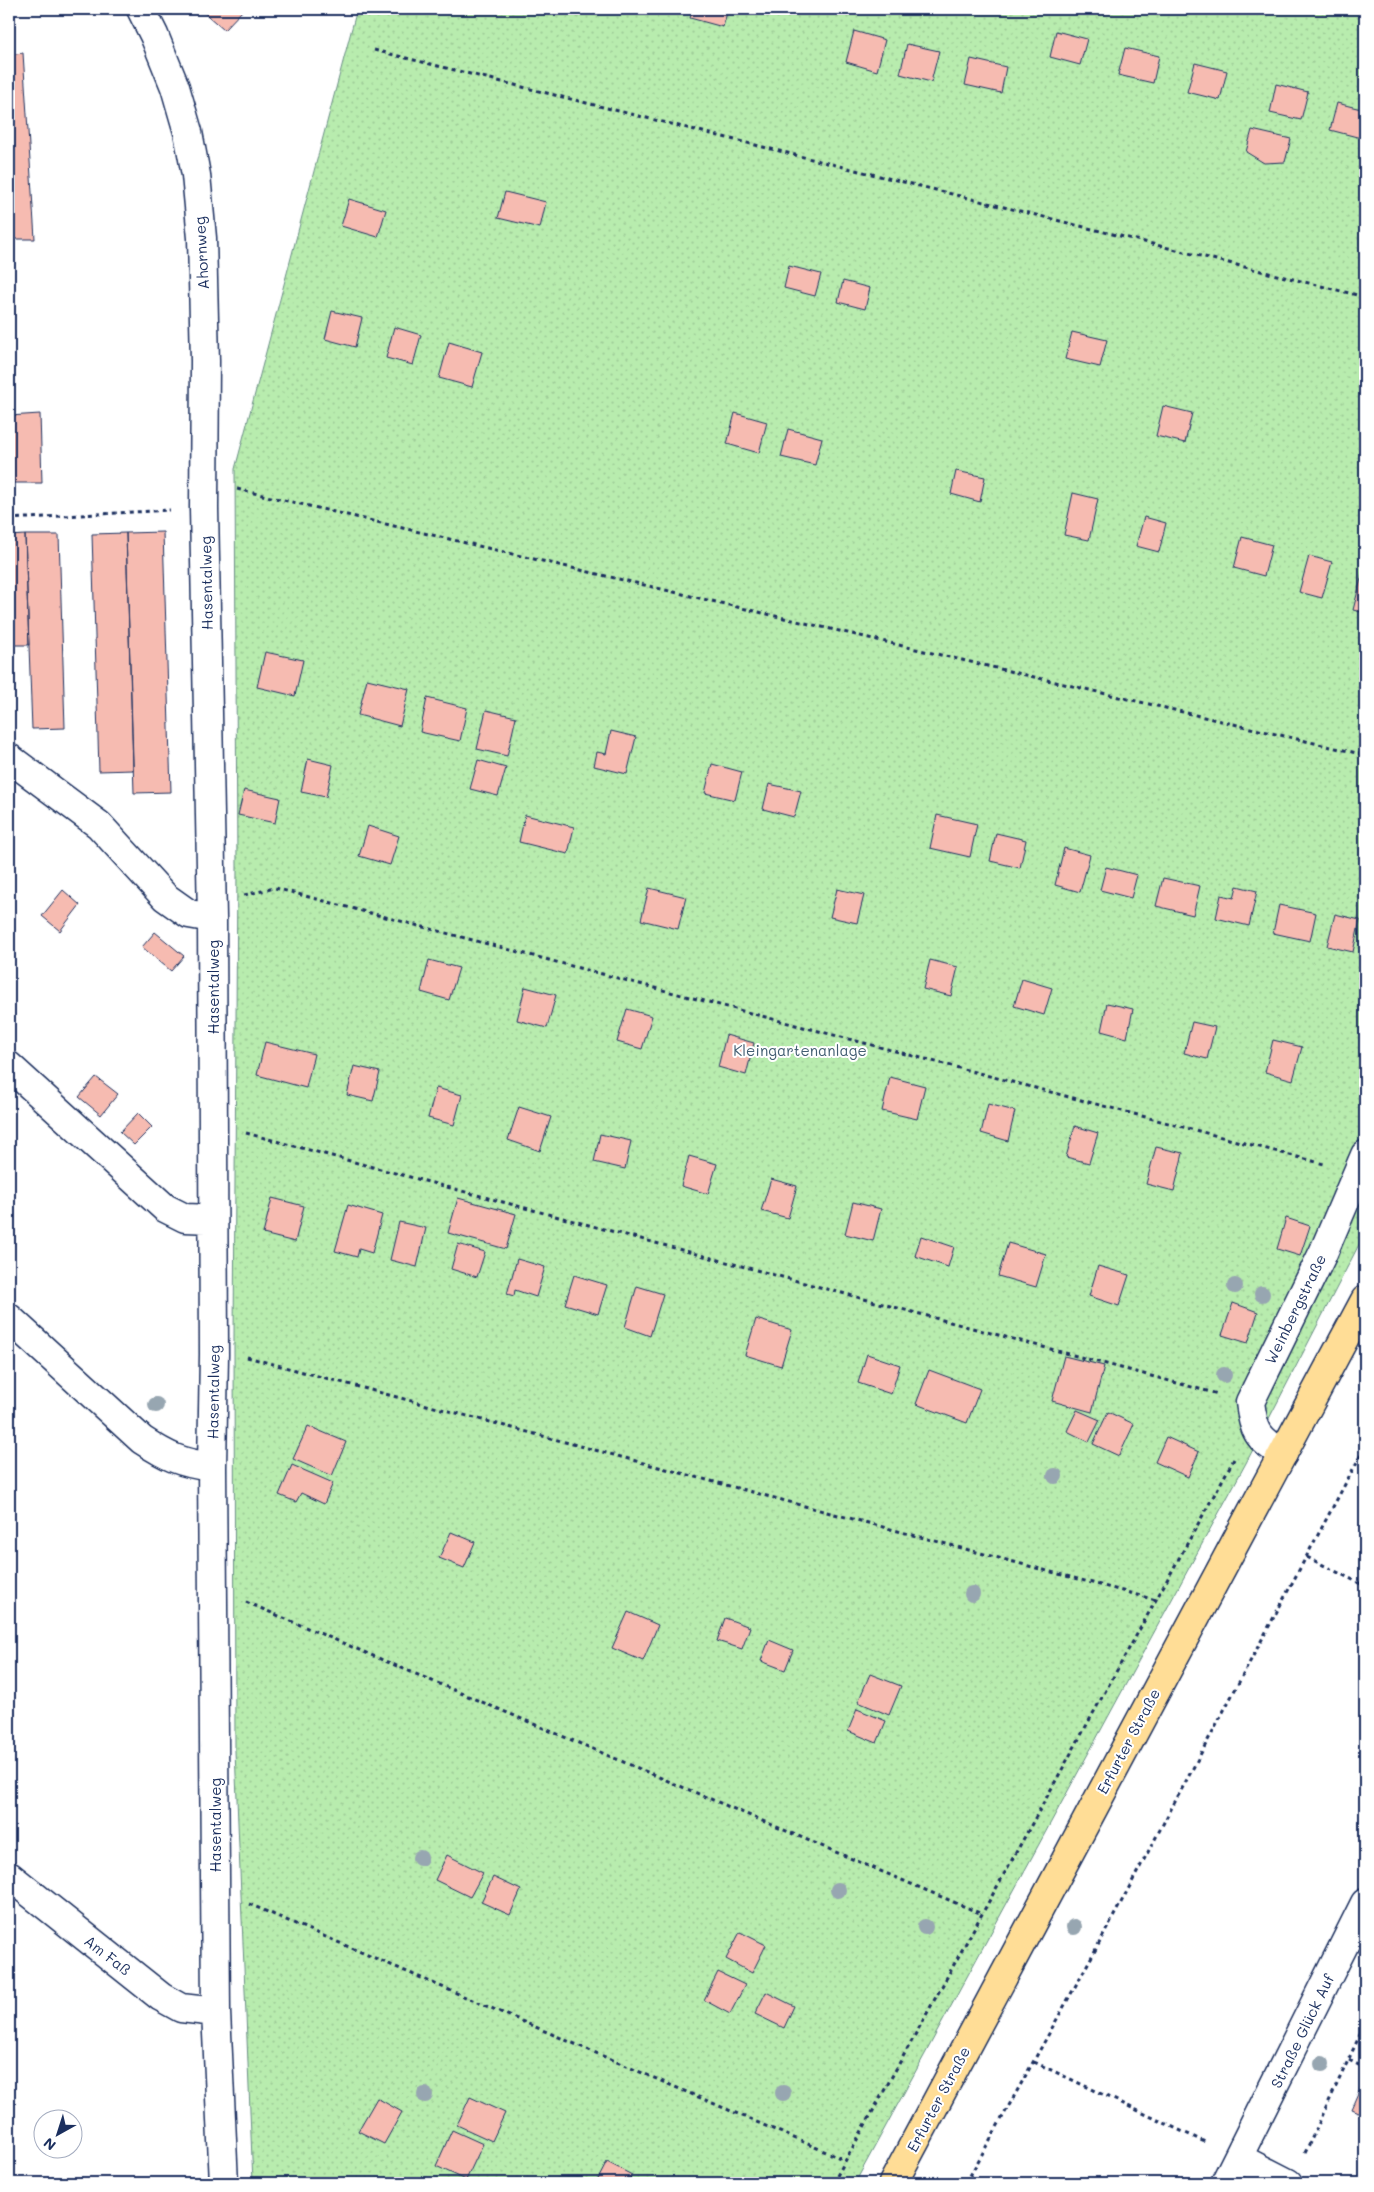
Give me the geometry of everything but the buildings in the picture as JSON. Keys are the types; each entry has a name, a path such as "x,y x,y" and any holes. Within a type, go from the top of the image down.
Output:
{"main road":[{"name":"Erfurter Straße","path":"893,2183 1365,1300"}],"street":[{"name":"Ahornweg","path":"141,9 154,35 175,87 188,132 196,175 202,238 205,361 204,497"},
{"name":"Hasentalweg","path":"204,497 212,907 214,1131 212,1467 216,2012 224,2183"},
{"path":"9,758 99,825 165,897 189,914 212,907"},
{"path":"9,1066 165,1208 185,1218 212,1219"},
{"name":"Weinbergstraße","path":"1251,1414 1362,1164"},
{"path":"9,1318 142,1440 165,1455 186,1464 212,1467"},
{"path":"1251,1414 1266,1444 1282,1454"},
{"name":"Am Faß","path":"9,1876 161,1997 181,2008 216,2012"},
{"name":"Straße Glück Auf","path":"1225,2183 1365,1903"},
{"path":"1239,2158 1288,2183"}],"path":[{"path":"374,50 1365,297"},
{"path":"9,519 204,497 260,493 1365,755"},
{"path":"212,907 238,896 274,888 1362,1164"},
{"path":"214,1131 233,1130 242,1132 1251,1414 1156,1600 833,2183"},
{"path":"214,1354 228,1352 1156,1600"},
{"path":"966,2183 1365,1448"},
{"path":"1307,1557 1365,1586"},
{"path":"214,1599 238,1598 982,1914"},
{"path":"216,1900 239,1900 846,2160"},
{"path":"1304,2157 1365,2024"},
{"path":"1349,2060 1365,2068"},
{"path":"1033,2062 1239,2158"}],"green space":[{"name":"Kleingartenanlage","path":"357,9 1365,9 1365,1233 1246,1463 855,2183 253,2183 235,1751 234,1338 237,867 235,469"}]}
